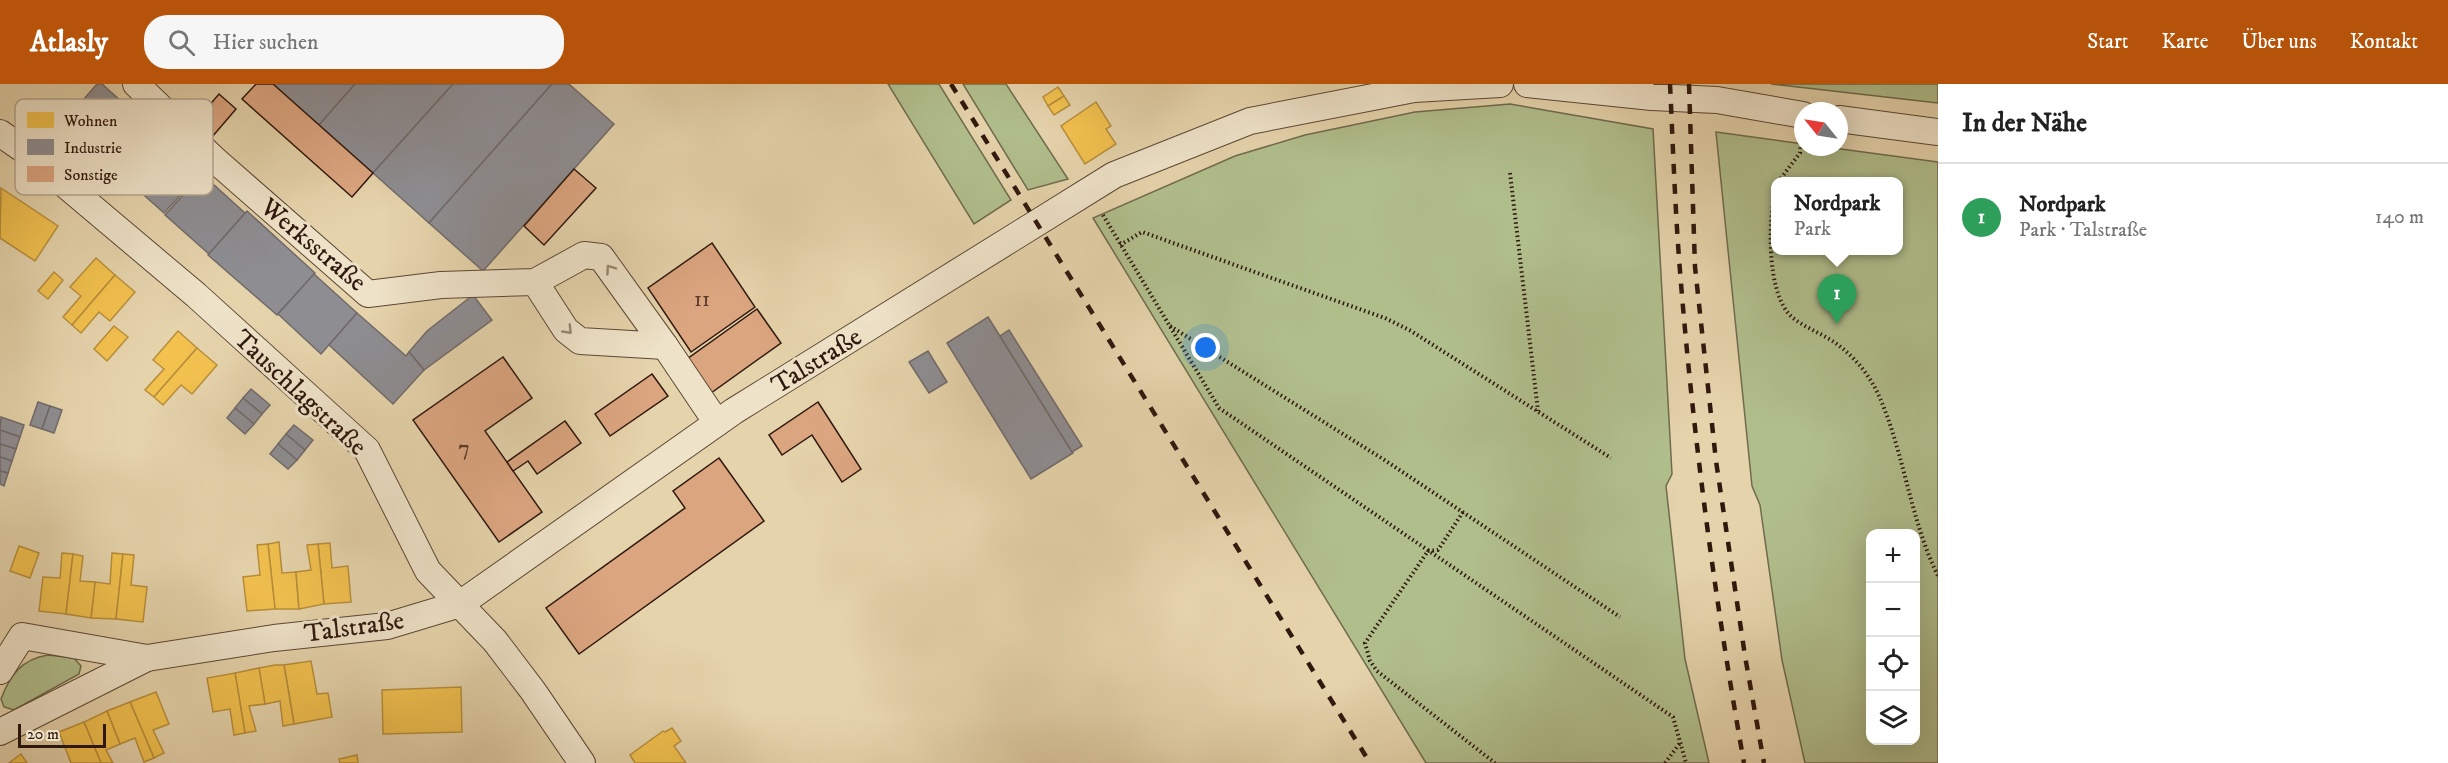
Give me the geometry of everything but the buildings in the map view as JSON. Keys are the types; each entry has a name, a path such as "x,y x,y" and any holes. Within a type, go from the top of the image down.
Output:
{"street":[{"name":"Werksstraße","path":"136,84 152,99"},
{"name":"Talstraße","path":"0,732 147,658 274,638 387,626 460,604 717,423 864,329 1114,175 1250,121 1414,89 1500,84"},
{"path":"1527,84 1652,97 1717,100 1794,123"},
{"path":"1848,120 1938,132"},
{"name":"Tauschlagstraße","path":"0,133 15,144"},
{"name":"Werksstraße","path":"213,158 368,294 441,285 535,282 584,255 601,257 717,423"},
{"name":"Tauschlagstraße","path":"77,195 196,295 367,450 428,571 495,641 533,691 582,763"},
{"path":"535,282 566,330 580,341 665,346"},
{"name":"Talstraße","path":"0,671 11,632 147,658"}],"path":[{"path":"1782,177 1798,156"},
{"path":"1510,173 1538,412"},
{"path":"1088,191 1219,408 1673,717 1686,763"},
{"path":"1120,244 1142,232 1385,318 1411,331 1611,458"},
{"path":"1772,255 1780,297 1791,316 1832,340 1869,376 1893,432 1912,496 1919,531 1938,576"},
{"path":"1169,326 1374,453 1620,617"},
{"path":"1428,550 1438,550 1463,512"},
{"path":"1428,550 1365,643 1370,661 1377,671 1495,763"},
{"path":"1665,763 1680,743"}],"green space":[{"path":"888,84 939,84 1011,200 974,224"},
{"path":"963,84 1006,84 1068,179 1028,190"},
{"path":"1771,84 1938,84 1938,103"},
{"path":"1510,104 1653,129 1672,474 1666,486 1685,659 1709,763 1426,763 1093,218 1235,156 1305,135 1415,112"},
{"path":"1716,132 1794,143 1794,156 1848,156 1848,150 1938,162 1938,763 1805,763 1782,660 1760,505 1752,486"},
{"path":"48,655 74,658 81,666 79,674 14,710 4,707 1,699 8,683 18,670 31,660"}],"railway":[{"path":"951,84 1370,763"},
{"path":"1670,84 1678,248 1691,395 1714,579 1744,763"},
{"path":"1689,84 1695,267 1716,461 1745,656 1764,763"}],"place":[{"name":"Nordpark","path":"1837,324"}]}
